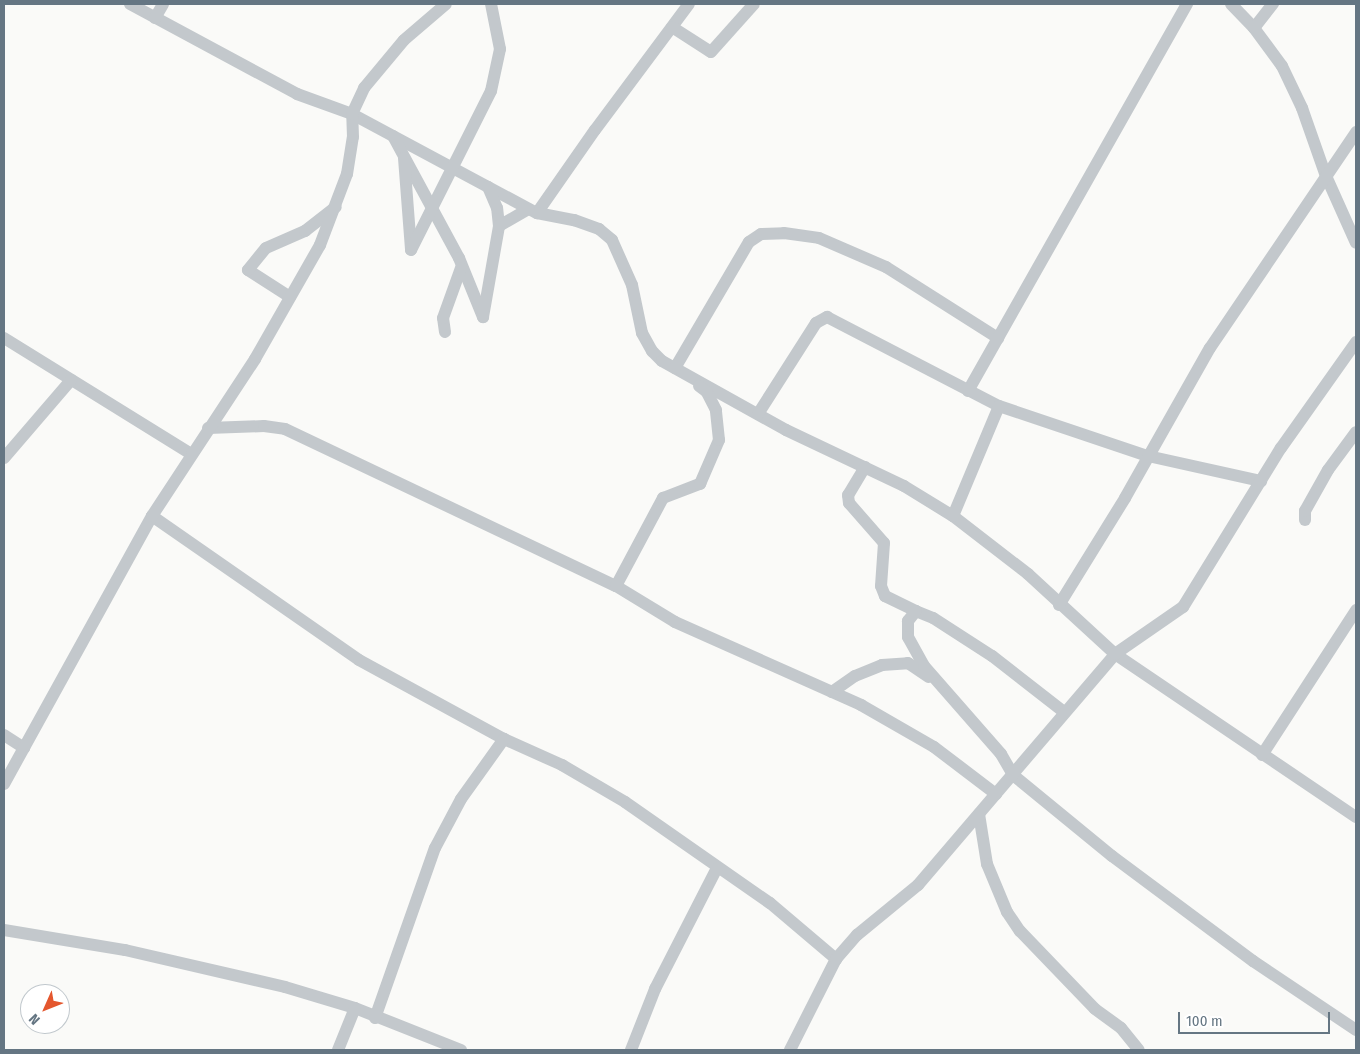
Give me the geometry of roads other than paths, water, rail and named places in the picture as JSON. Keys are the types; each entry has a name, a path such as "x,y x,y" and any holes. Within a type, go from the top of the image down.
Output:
{"street":[{"path":"130,4 297,94 352,114 533,211 574,220 599,229 612,240 632,285 642,333 652,351 707,392 716,410 719,440 700,484 663,498 616,586"},
{"path":"155,18 163,4"},
{"path":"4,784 152,516 255,359 320,245 347,174 353,137 352,114 379,67 446,4"},
{"path":"404,158 411,250 450,166 491,91 500,49 491,4"},
{"path":"498,226 533,211 690,4"},
{"path":"672,27 711,52 754,4"},
{"path":"968,391 1187,4"},
{"path":"1231,4 1254,28 1282,66 1302,108 1326,176 1356,241"},
{"path":"1254,28 1273,4"},
{"path":"1059,605 1210,348 1356,132"},
{"path":"393,136 431,205 438,224 459,258 461,268 483,317 498,226 497,208 488,187"},
{"path":"290,297 248,270 266,248 305,231 336,207"},
{"path":"675,368 749,242 762,234 784,233 828,242 886,267 998,338"},
{"path":"445,332 443,318 461,268"},
{"path":"758,414 816,323 826,317 999,406 1148,456 1261,481"},
{"path":"4,338 191,454"},
{"path":"790,1050 836,959 857,934 918,885 1115,654 1183,607 1261,481 1356,342"},
{"path":"675,368 758,414 904,486 953,516 1028,574 1059,605 1115,654 1356,817"},
{"path":"4,458 71,380"},
{"path":"953,516 999,406"},
{"path":"208,428 264,426 285,429 616,586 675,622 887,718 934,747 996,794"},
{"path":"1305,520 1305,511 1328,470 1356,432"},
{"path":"865,467 848,495 849,503 884,543 881,586 885,596 933,618 992,656 1064,712"},
{"path":"152,516 360,660 504,739 562,765 625,802 717,868 770,903 836,959"},
{"path":"1262,755 1356,610"},
{"path":"916,611 908,621 908,637 934,680"},
{"path":"832,692 855,676 882,665 908,663 934,680 951,695 1001,754 1013,775 1112,856 1253,961 1356,1030"},
{"path":"4,735 24,748"},
{"path":"375,1018 435,848 460,799 504,739"},
{"path":"978,814 987,864 1007,912 1020,931 1095,1009 1121,1028 1139,1050"},
{"path":"631,1050 655,990 717,868"},
{"path":"4,930 125,950 285,987 355,1008 375,1018 461,1050"},
{"path":"338,1050 355,1008"}]}
